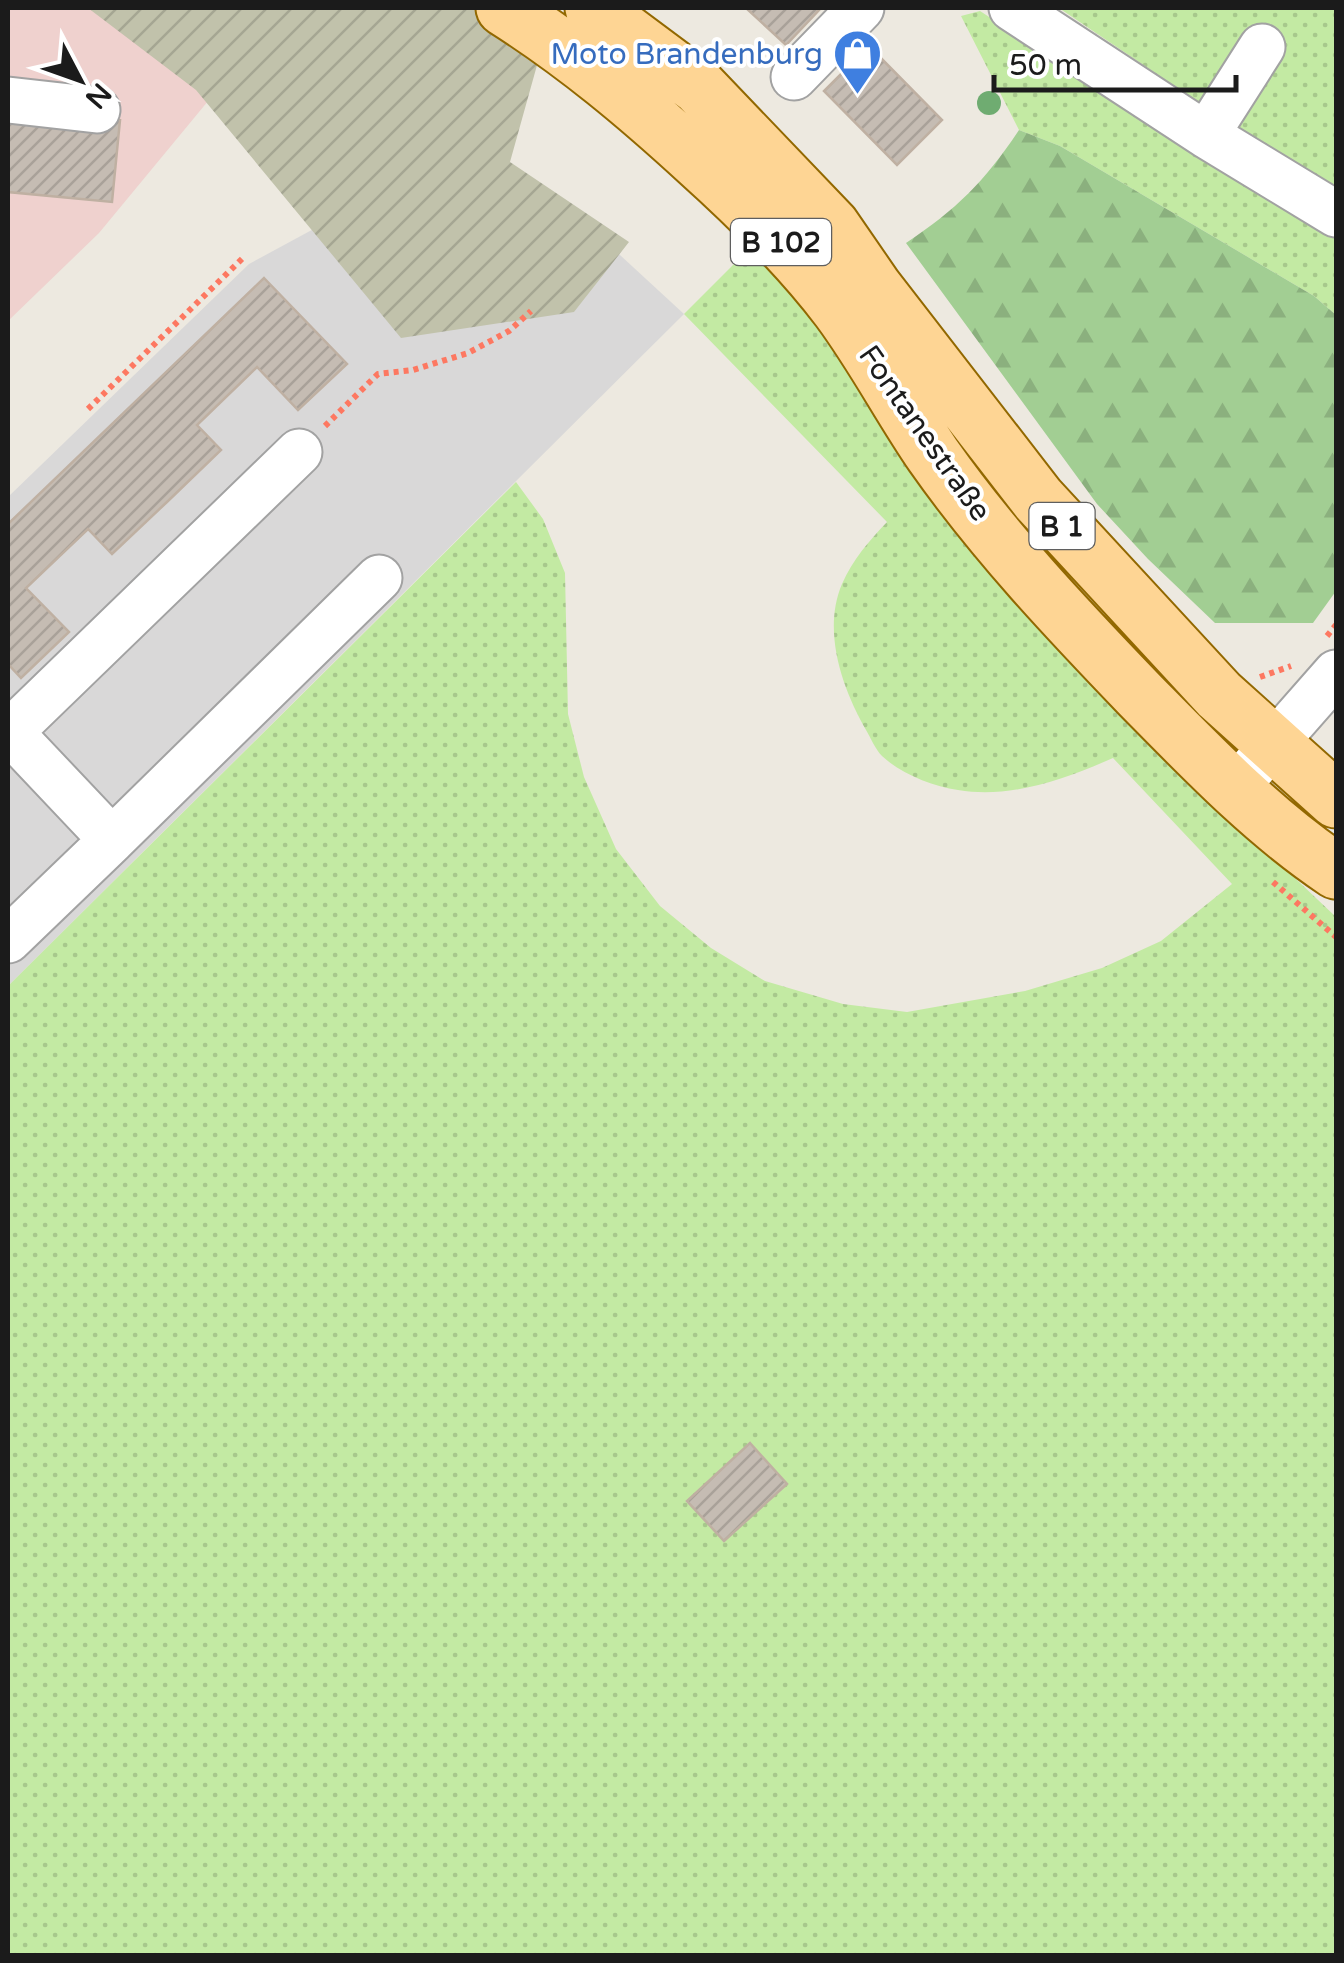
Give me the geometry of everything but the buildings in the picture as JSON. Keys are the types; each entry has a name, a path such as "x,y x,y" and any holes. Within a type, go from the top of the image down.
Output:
{"main road":[{"name":"Fontanestraße","path":"504,8 602,76 726,186 795,256 876,362 933,454 1077,630 1235,788 1308,852 1336,871"},
{"name":"Fontanestraße","path":"593,8 699,86 832,226 874,287 1038,499 1178,653 1336,800"}],"street":[{"path":"794,78 861,8"},
{"path":"1012,8 1206,135 1336,214"},
{"path":"1206,135 1262,47"},
{"path":"8,100 97,110"},
{"path":"112,840 9,731 299,452"},
{"path":"8,940 379,578"},
{"path":"1235,788 1336,674"}],"path":[{"path":"88,409 244,257"},
{"path":"299,452 378,374 413,370 468,353 509,330 531,311"}],"shaded area":[{"path":"8,8 153,8 218,89 99,233 8,321"},
{"path":"88,8 526,8 546,33 510,162 629,242 574,312 401,338 196,90"},
{"path":"569,208 684,314 8,986 8,497 249,264 345,212"}],"green space":[{"path":"1059,8 1336,8 1336,188 1204,106"},
{"path":"980,11 1198,153 1336,237 1336,315 1314,296 1060,146 1019,130 961,16"},
{"path":"1019,130 1060,146 1314,296 1336,315 1336,591 1313,623 1215,623 1097,504 906,243 969,193"},
{"path":"756,242 1258,843 1336,917 1336,1955 8,1956 8,986 516,482 543,519 565,573 568,714 584,777 616,849 660,906 711,948 765,981 843,1004 907,1012 1025,991 1102,968 1161,941 1232,884 1113,758 1037,785 978,792 917,778 880,753 857,714 843,678 834,621 846,575 887,522 684,314"}],"place":[{"name":"Moto Brandenburg","path":"858,96"}]}
